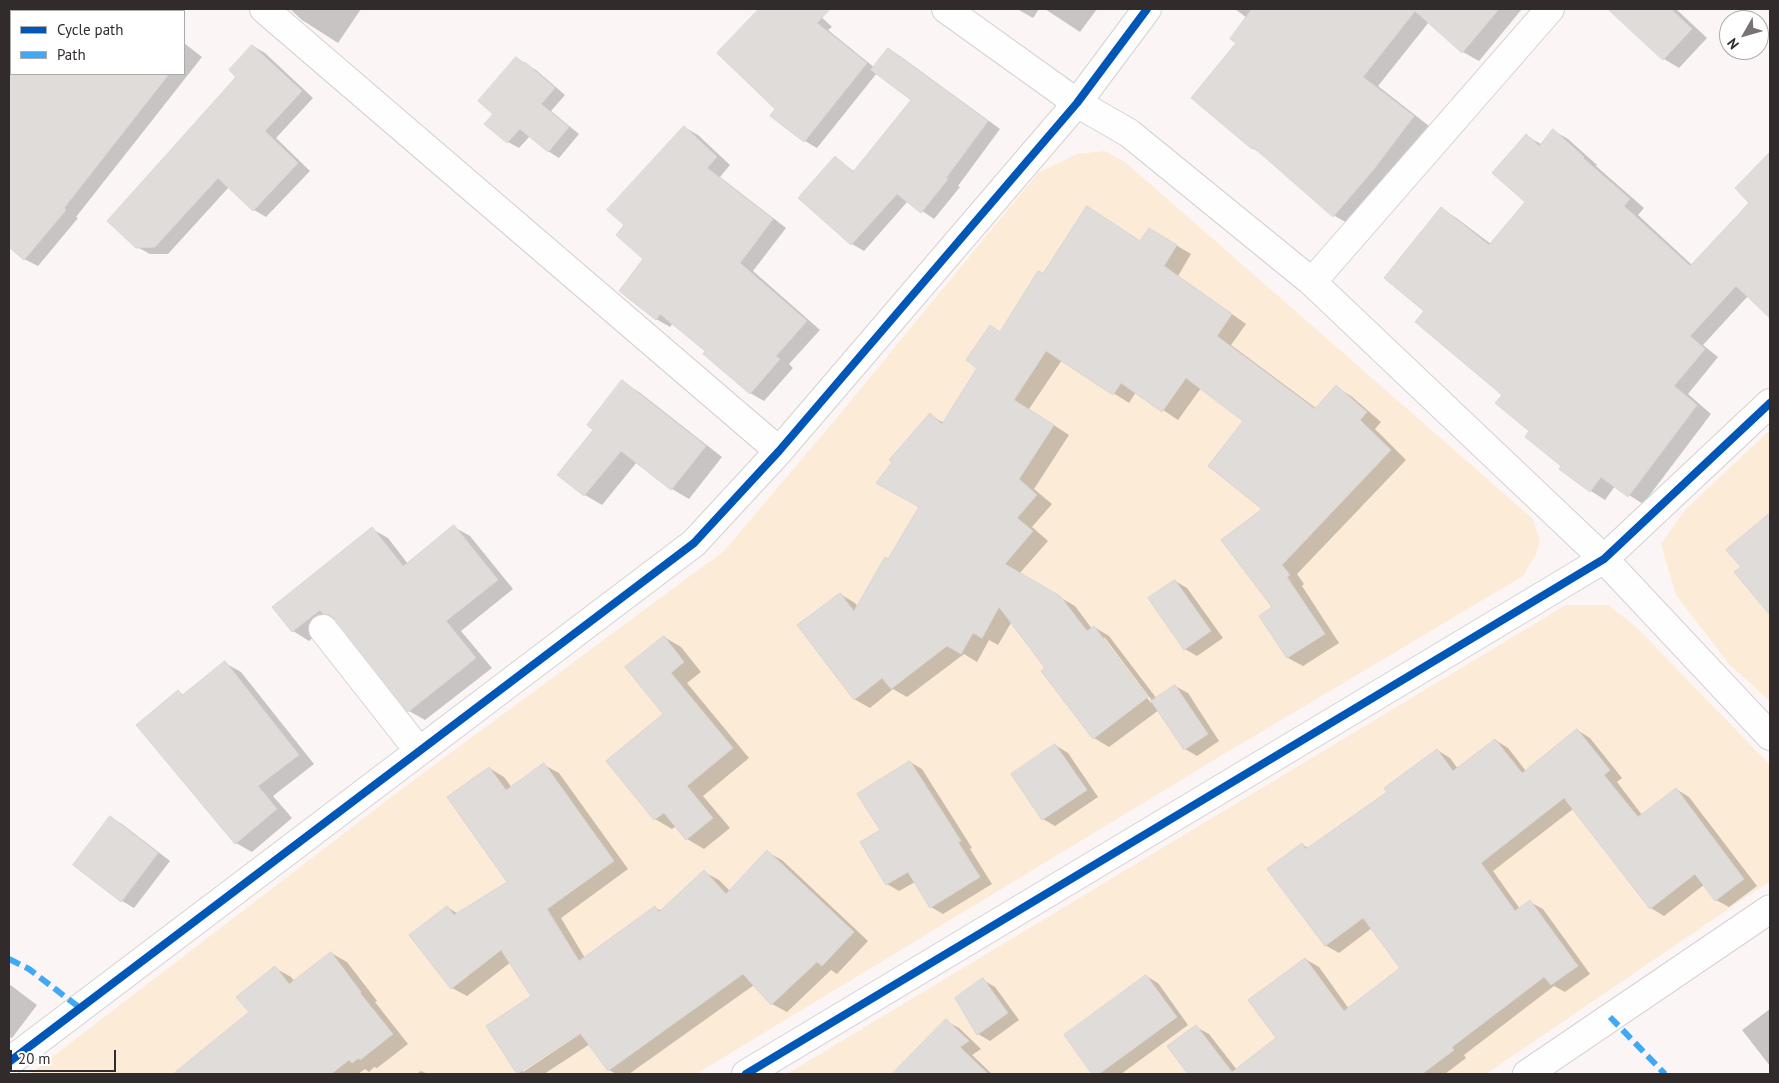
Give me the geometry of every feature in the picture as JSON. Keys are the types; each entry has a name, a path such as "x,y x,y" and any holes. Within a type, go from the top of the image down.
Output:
{"street":[{"path":"264,9 779,451"},
{"path":"946,9 1078,103 1129,133 1312,282 1604,559 1770,736"},
{"path":"9,1062 694,543 779,451 1078,103 1147,9"},
{"path":"1312,282 1550,9"},
{"path":"746,1074 1604,559 1770,403"},
{"path":"323,629 419,751"},
{"path":"1527,1074 1770,909"}],"shaded area":[{"path":"1105,151 1125,162 1533,519 1540,541 1536,554 1523,576 1224,754 696,1074 30,1074 398,792 724,551 840,414 1038,173 1077,154"},
{"path":"1770,430 1770,701 1730,665 1676,595 1661,544 1685,510"},
{"path":"1566,605 1608,605 1637,628 1770,765 1770,882 1486,1074 787,1074"}],"building":[{"path":"759,9 830,9 817,23 867,63 804,142 770,116 775,109 717,53"},
{"path":"1252,9 1499,9 1462,53 1415,11 1363,77 1414,116 1374,169 1333,217 1253,147 1252,149 1191,98 1236,43 1230,39"},
{"path":"1608,9 1671,9 1692,29 1663,60"},
{"path":"252,45 302,91 265,131 298,163 253,211 218,178 155,247 136,248 107,221 236,77 229,70"},
{"path":"888,48 988,121 946,178 948,179 921,213 897,194 851,245 798,198 835,156 853,172 911,100 871,70"},
{"path":"516,57 525,62 555,88 541,104 569,127 548,152 520,129 507,143 484,124 493,114 478,101"},
{"path":"9,74 168,75 64,208 66,210 24,260 9,247"},
{"path":"684,126 717,157 707,168 773,219 740,263 807,321 776,356 780,359 750,394 703,354 705,351 660,314 656,320 619,291 643,259 616,235 624,225 607,210"},
{"path":"1553,129 1630,199 1624,206 1690,266 1749,203 1735,188 1770,152 1770,318 1736,286 1690,336 1705,349 1674,386 1697,405 1628,497 1601,477 1590,492 1559,469 1561,466 1525,437 1529,431 1495,403 1502,395 1415,322 1424,311 1384,278 1441,207 1489,245 1525,202 1492,173 1526,134 1539,146"},
{"path":"1087,206 1140,241 1149,228 1177,245 1164,266 1232,314 1217,336 1315,409 1336,385 1367,412 1360,420 1391,450 1282,565 1290,575 1287,577 1325,634 1287,658 1259,616 1272,607 1221,540 1262,509 1208,466 1243,421 1186,378 1162,412 1121,383 1113,395 1046,351 1014,400 1054,425 1019,479 1037,495 1017,518 1033,531 1005,564 1060,596 1087,631 1094,626 1148,697 1093,739 1041,671 1045,668 999,607 982,638 973,633 961,654 947,646 891,689 882,678 854,700 797,625 840,593 854,611 885,557 888,559 919,507 876,483 892,462 889,460 930,413 942,424 977,368 966,360 990,325 1000,332 1038,271 1043,273"},
{"path":"622,380 706,446 671,490 621,451 584,496 557,475 593,430 587,425"},
{"path":"1770,513 1770,615 1734,572 1741,567 1726,550"},
{"path":"454,525 498,580 446,621 476,658 408,712 335,619 323,614 320,610 292,632 272,607 372,527 403,566"},
{"path":"1175,580 1211,631 1184,650 1148,598"},
{"path":"664,636 684,662 671,673 733,748 687,786 713,818 686,840 664,813 654,820 606,761 663,714 625,667"},
{"path":"225,661 299,755 258,786 277,809 235,844 136,725 178,690 182,695"},
{"path":"1175,685 1208,734 1184,750 1151,701"},
{"path":"1577,729 1610,770 1604,775 1638,817 1676,788 1744,879 1715,901 1695,874 1650,909 1564,798 1481,863 1515,911 1530,900 1578,966 1551,985 1544,977 1452,1047 1454,1050 1422,1074 1188,1074 1167,1046 1196,1025 1232,1072 1276,1038 1248,1000 1305,958 1344,1011 1400,968 1363,918 1325,946 1267,869 1302,843 1306,849 1387,792 1384,788 1437,749 1453,771 1495,739 1522,773"},
{"path":"1055,744 1087,790 1042,820 1011,774"},
{"path":"910,761 961,841 958,842 980,877 930,908 908,872 886,885 860,842 880,830 857,794"},
{"path":"544,763 614,861 547,909 579,961 655,906 659,912 704,870 726,894 767,850 854,932 822,966 817,962 771,1005 743,974 608,1071 580,1033 517,1074 486,1026 531,996 501,950 451,989 409,935 447,906 454,915 507,882 447,797 489,767 506,790"},
{"path":"110,816 158,853 121,902 73,865"},
{"path":"331,952 360,993 393,1034 360,1060 359,1058 352,1063 349,1060 331,1074 173,1074 249,1012 236,997 275,966 289,984"},
{"path":"1146,975 1177,1017 1099,1074 1092,1074 1064,1035"},
{"path":"983,978 1008,1013 977,1035 955,998"},
{"path":"946,1019 969,1041 960,1047 988,1074 892,1074"}],"marked path":[{"path":"9,959 29,969 80,1008"},
{"path":"1610,1017 1665,1074"}],"cycle path":[{"path":"9,1062 694,543 779,451 1077,103 1147,9"},
{"path":"746,1074 1604,559 1770,403"}]}
